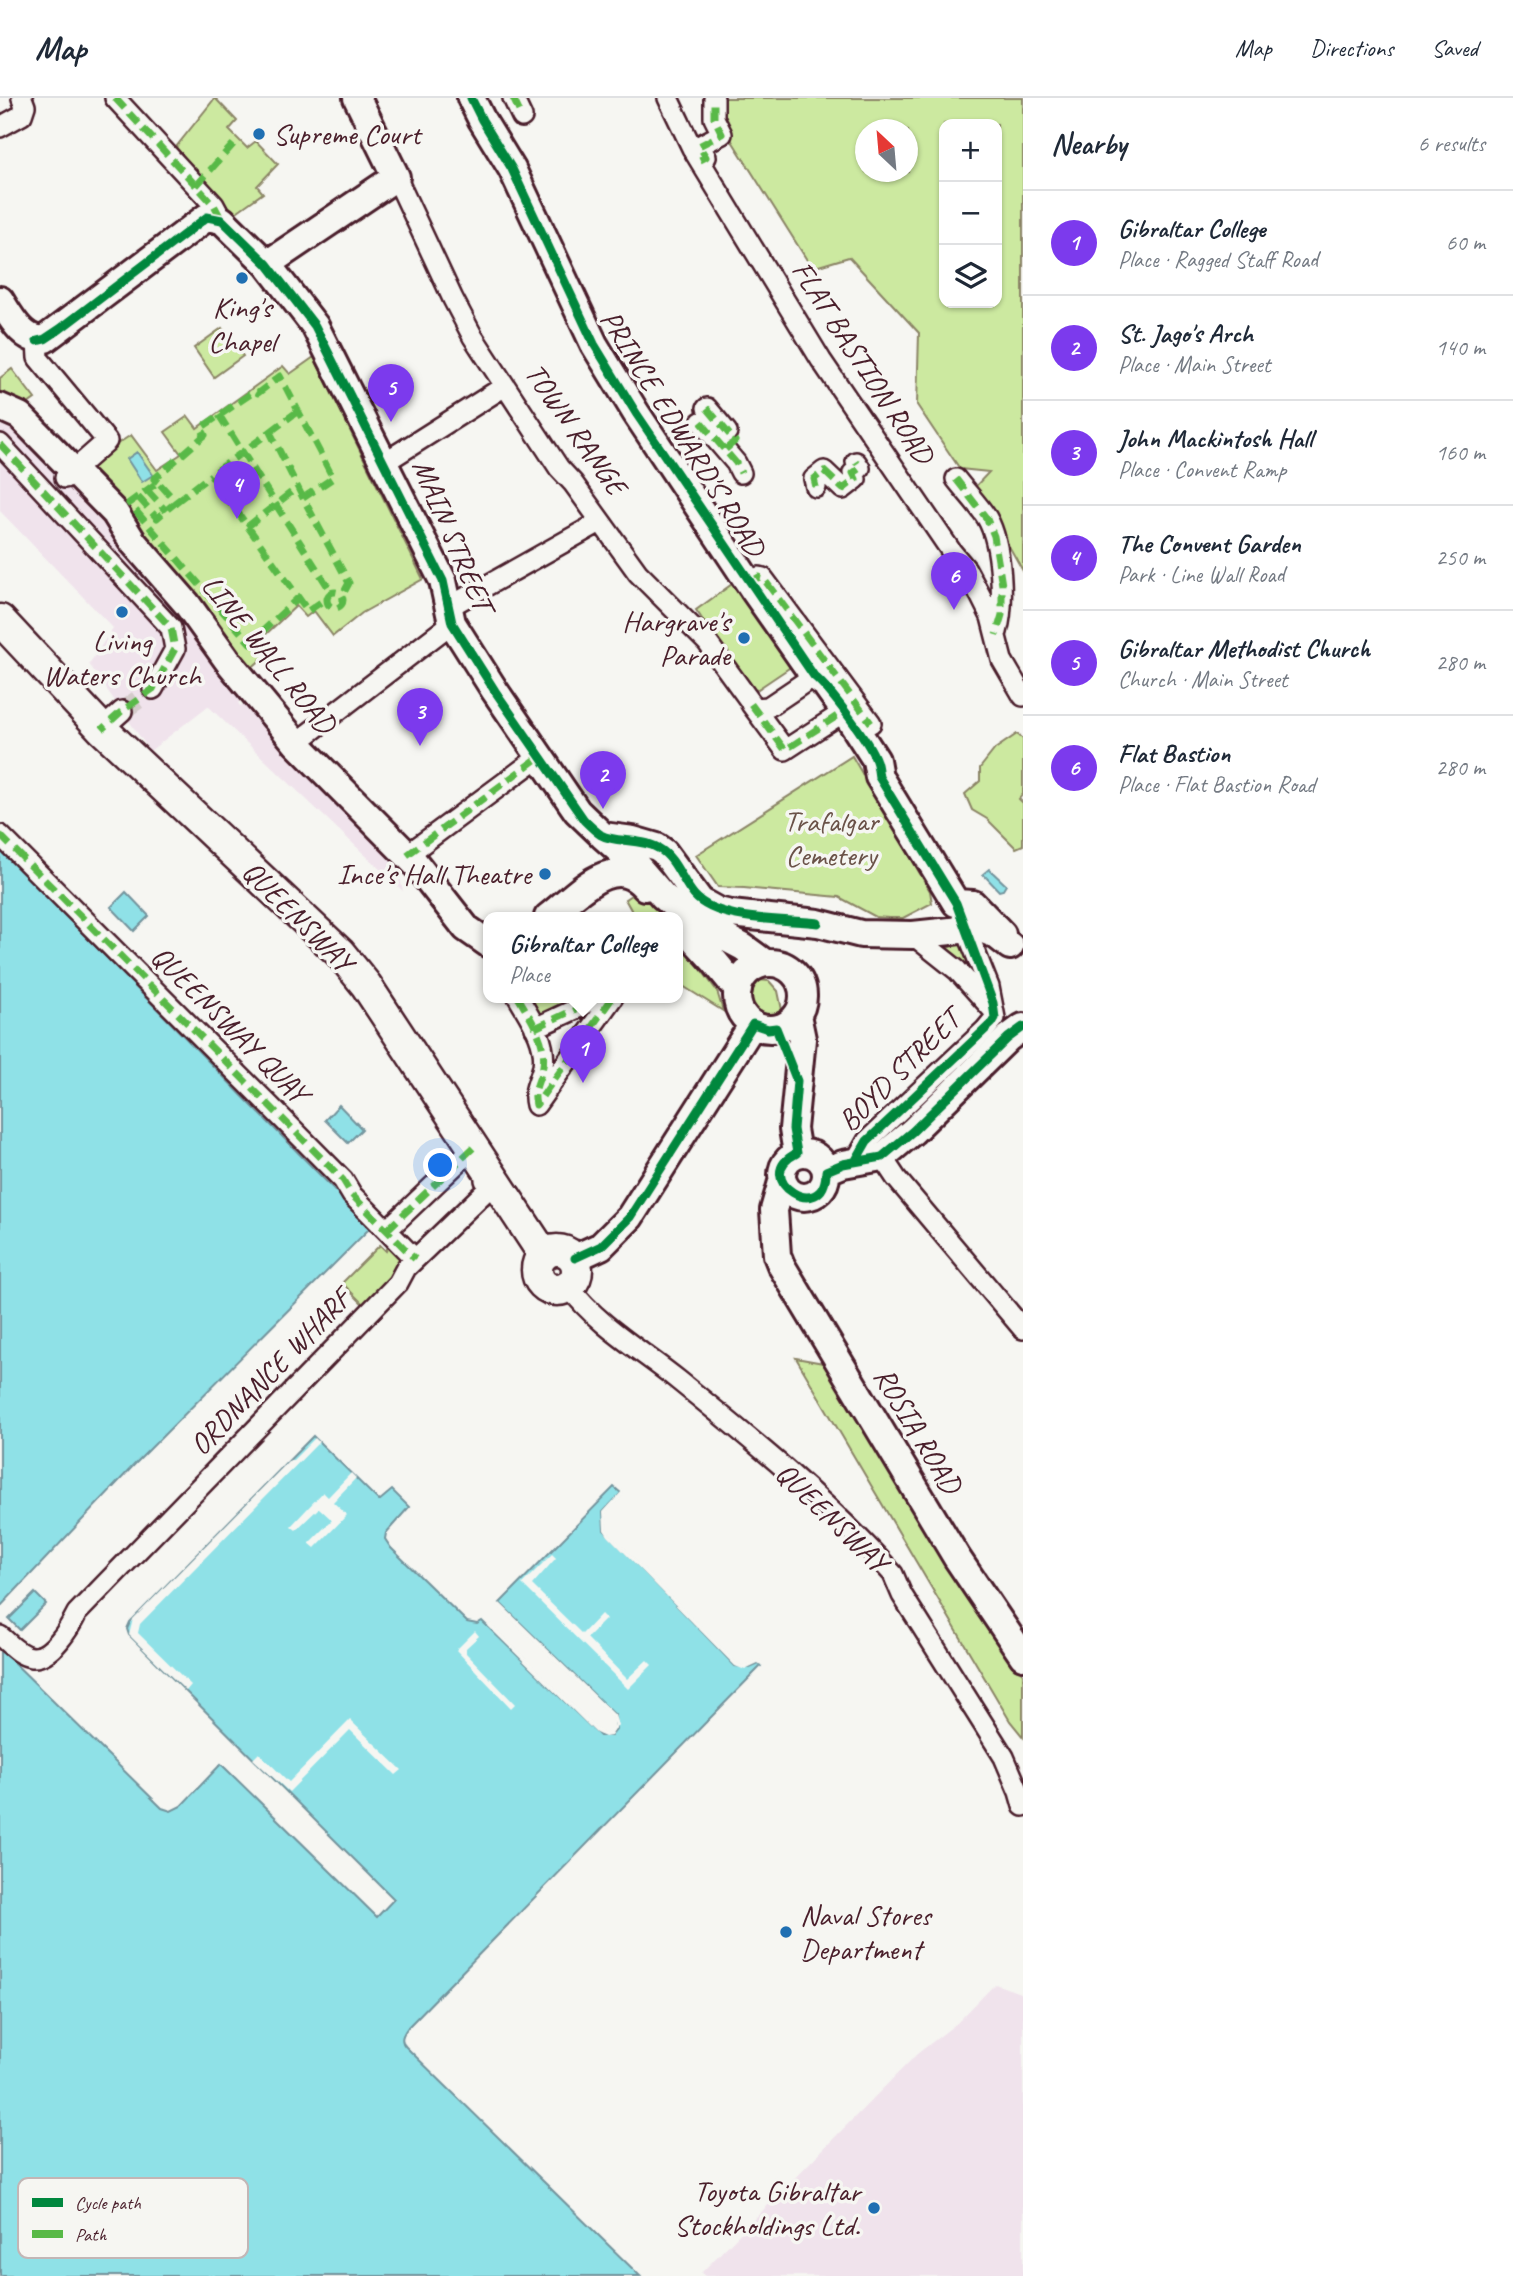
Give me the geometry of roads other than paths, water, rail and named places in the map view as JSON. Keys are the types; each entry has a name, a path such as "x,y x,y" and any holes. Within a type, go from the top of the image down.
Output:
{"main road":[{"name":"QUEENSWAY","path":"0,620 112,720 341,953 366,985 544,1255"},
{"path":"556,1249 570,1253 575,1258 577,1277 569,1287 551,1290 541,1283 537,1272 540,1259 544,1255 556,1249"}],"street":[{"path":"0,127 20,117 24,109 22,98"},
{"name":"MAIN STREET","path":"115,98 214,205 222,220 267,264 315,326 443,581 449,616 539,757 577,811 680,912"},
{"name":"TOWN RANGE","path":"357,98 473,337 559,468 638,573 706,642 785,750 850,708"},
{"name":"PRINCE EDWARD'S ROAD","path":"471,98 512,169 594,344 636,412 814,676 850,708 876,760 879,777 956,903"},
{"path":"513,98 522,117"},
{"name":"FLAT BASTION ROAD","path":"668,98 685,135 821,360 966,569 991,617 1002,660 1023,696"},
{"path":"700,160 706,157 699,146 722,134 714,118 714,98"},
{"path":"267,264 396,177"},
{"path":"0,300 28,337 37,341 45,339 207,217 222,220"},
{"path":"37,341 38,358 107,441 70,474"},
{"path":"385,462 505,386"},
{"name":"LINE WALL ROAD","path":"0,407 20,416 70,474 115,513 133,542 187,604 228,662 296,743 407,855 466,928 483,940"},
{"path":"704,415 741,473"},
{"path":"0,444 171,628 175,649 153,689"},
{"path":"816,487 814,479 824,471 844,489 856,479 853,473 860,468 856,461"},
{"path":"956,479 987,519 994,536 1002,585 1002,615 996,635"},
{"path":"296,743 449,616 600,522"},
{"path":"750,583 759,577 766,582 850,708 871,723"},
{"path":"751,704 755,708 768,707 814,676"},
{"path":"407,855 539,757"},
{"name":"QUEENSWAY QUAY","path":"0,835 343,1180 352,1195 415,1259"},
{"path":"604,875 607,858 603,836 633,840 657,847 676,867 693,895 718,911 818,923 861,934 914,935 967,928 986,930 1017,951"},
{"path":"555,912 604,875 619,871 634,876 667,912"},
{"path":"995,1013 989,987 956,903 973,904 1017,951"},
{"name":"MAIN STREET","path":"683,914 768,963"},
{"path":"768,963 771,952 780,939 818,923"},
{"path":"683,928 738,990"},
{"name":"BOYD STREET","path":"855,1162 867,1141 985,1031 992,1023 995,1013 957,970 914,935"},
{"path":"575,1258 601,1246 630,1217 776,1022 803,998 800,981 788,968 768,963 747,972 738,990 740,1009 776,1022 802,1039 793,1129 797,1153 817,1156 826,1171 826,1180 820,1190 809,1196 789,1189"},
{"path":"521,1003 542,1042 543,1065 533,1095 536,1105 609,1003"},
{"path":"534,1028 586,1003"},
{"path":"1023,1027 882,1157 896,1178 1023,1329"},
{"name":"ROSIA ROAD","path":"797,1153 785,1161 782,1168 789,1189 774,1210 781,1265 957,1559 1023,1657"},
{"name":"BOYD STREET","path":"826,1171 882,1157"},
{"path":"387,1230 480,1158"},
{"name":"ORDNANCE WHARF","path":"0,1636 20,1653 32,1657 41,1656 61,1641 77,1612 398,1283 405,1268 489,1188 480,1158"},
{"name":"QUEENSWAY","path":"569,1287 582,1305 679,1381 791,1475 883,1563 1004,1757 1020,1792 1023,1806"}],"water":[{"path":"137,452 153,475 142,482 127,459"},
{"path":"0,849 371,1227 135,1464 0,1607"},
{"path":"989,869 1006,885 1003,890 999,891 983,874"},
{"path":"126,892 149,916 134,931 111,907"},
{"path":"339,1105 362,1129 348,1143 325,1120"},
{"path":"313,1436 379,1501 392,1490 409,1507 386,1533 385,1539 391,1548 467,1622 477,1624 482,1621 600,1736 611,1736 616,1730 615,1715 500,1603 614,1487 621,1493 603,1512 604,1530 735,1666 761,1666 408,2027 402,2037 406,2047 640,2276 0,2276 0,1649 162,1808 171,1811 181,1806 221,1764 377,1917 394,1899 129,1635 127,1629 130,1622"},
{"path":"35,1593 46,1604 20,1630 9,1619"}],"tunnel":[{"path":"122,711 153,689"}],"place":[{"name":"Supreme Court","path":"259,134"},
{"name":"King's Chapel","path":"242,278"},
{"name":"Gibraltar Methodist Church","path":"391,422"},
{"name":"The Convent Garden","path":"237,519"},
{"name":"Flat Bastion","path":"954,610"},
{"name":"Living Waters Church","path":"122,612"},
{"name":"Hargrave's Parade","path":"744,638"},
{"name":"John Mackintosh Hall","path":"420,746"},
{"name":"St. Jago's Arch","path":"603,809"},
{"name":"Ince's Hall Theatre","path":"545,874"},
{"name":"Gibraltar College","path":"583,1083"},
{"name":"Naval Stores Department","path":"786,1932"},
{"name":"Toyota Gibraltar Stockholdings Ltd.","path":"874,2208"}],"park label":[{"name":"Trafalgar Cemetery","path":"831,838"}]}
